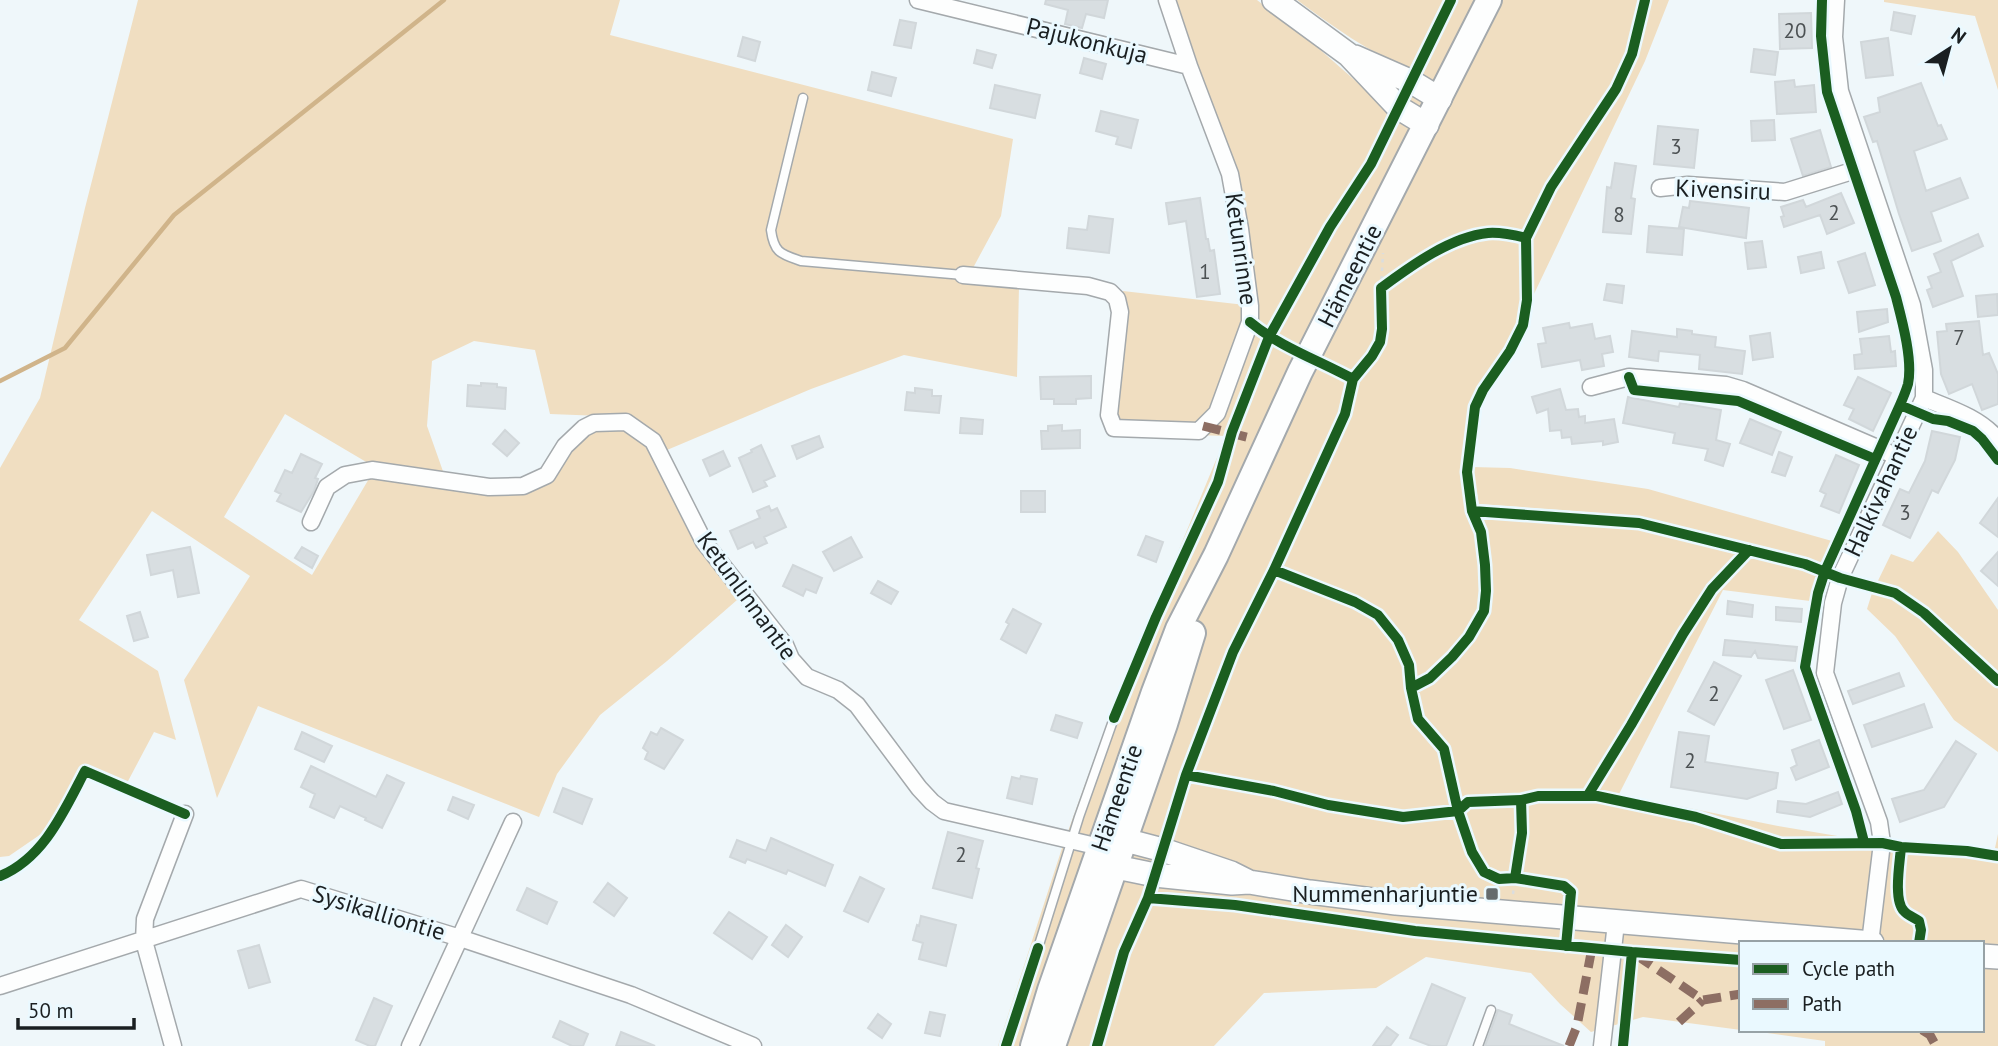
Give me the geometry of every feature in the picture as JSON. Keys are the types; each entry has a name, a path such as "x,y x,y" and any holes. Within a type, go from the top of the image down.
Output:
{"main road":[{"name":"Hämeentie","path":"1033,1046 1050,990 1178,629 1216,555 1300,372 1489,0"},
{"name":"Hämeentie","path":"1053,1046 1165,724 1216,555"}],"street":[{"name":"Pajukonkuja","path":"918,0 1189,66"},
{"name":"Pajukonkuja","path":"1167,0 1189,66"},
{"path":"1273,0 1349,55 1393,103 1427,125"},
{"name":"Halkivahantie","path":"1836,0 1835,37 1840,91 1912,305 1924,370 1924,398 1840,578 1833,603 1825,673 1879,821 1882,843 1871,941"},
{"path":"1349,55 1412,82 1440,99"},
{"name":"Ketunrinne","path":"963,275 1088,286 1110,292 1117,299 1120,312 1109,415 1114,428 1199,431 1217,413 1250,322 1250,306 1230,174 1189,66"},
{"name":"Kivensiru","path":"1660,188 1688,185 1785,192 1865,167"},
{"path":"1591,387 1629,377 1726,385 1896,456"},
{"path":"1924,398 1978,422 1989,429 1998,440"},
{"name":"Ketunlinnantie","path":"311,522 327,487 345,475 372,470 489,487 523,486 547,475 565,446 584,428 594,423 626,422 653,441 704,542 785,645 791,659 807,677 838,690 857,705 932,802 944,811 1100,847"},
{"path":"173,1046 144,941 145,919 185,814"},
{"path":"410,1046 513,822"},
{"path":"1249,882 1231,873 1171,853 1125,841 1100,847 1116,867 1156,875 1232,883 1249,882 1396,903 1846,941"},
{"name":"Sysikalliontie","path":"0,986 301,889 631,995 749,1045"},
{"path":"1602,1046 1616,923"}],"lane":[{"path":"803,98 771,230 773,244 782,255 801,261 963,275"},
{"path":"1038,948 1114,718"},
{"path":"1478,1046 1491,1010"}],"path":[{"path":"1382,302 1386,285 1383,253"},
{"path":"1513,875 1529,881"}],"shaded area":[{"path":"138,0 620,0 610,35 1013,139 1001,216 973,268 1019,286 1017,377 904,355 811,389 667,450 655,435 628,417 550,414 535,350 474,341 432,361 427,426 445,477 373,466 285,414 224,517 312,575 370,477 526,492 594,428 626,428 649,445 712,564 737,600 600,715 557,774 539,817 258,706 217,798 184,680 250,576 152,511 79,620 158,671 176,740 154,732 127,783 83,764 44,832 9,856 0,857 0,468 40,398"},
{"path":"1164,0 1257,0 1317,47 1391,112 1411,70 1366,47 1297,0 1669,0 1645,61 1514,336 1472,400 1462,467 1469,517 1632,524 1737,551 1586,788 1595,790 1716,590 1749,555 1820,573 1810,601 1723,590 1619,794 1778,826 1992,862 1998,834 1998,1046 1825,1046 1825,1041 1760,1032 1984,1032 1984,941 1739,941 1739,1030 1643,1017 1591,1032 1531,973 1426,957 1376,988 1264,993 1214,1046 998,1046 1063,845 1109,718 1226,436 1106,432 1123,291 1245,305 1231,190"},
{"path":"1884,0 1998,0 1998,90 1975,16"},
{"path":"1472,467 1510,468 1648,489 1832,541 1824,565 1639,516 1479,504"},
{"path":"1938,531 1958,552 1998,610 1998,752 1954,720 1895,636 1867,609 1891,554 1913,562"}],"building":[{"path":"1046,0 1108,0 1104,18 1086,14 1082,28 1065,24 1068,10 1045,4"},
{"path":"1894,12 1915,16 1911,34 1891,30"},
{"path":"1811,13 1812,48 1780,49 1779,14"},
{"path":"900,20 916,23 911,48 894,45"},
{"path":"743,37 760,42 755,61 738,56"},
{"path":"1888,38 1893,75 1866,78 1861,42"},
{"path":"1754,49 1778,52 1775,75 1751,72"},
{"path":"977,50 996,55 992,68 974,63"},
{"path":"1084,58 1106,64 1102,79 1080,73"},
{"path":"872,72 896,78 891,96 868,90"},
{"path":"1794,80 1795,87 1814,85 1816,112 1777,114 1775,82"},
{"path":"1921,83 1938,126 1941,125 1947,139 1914,151 1926,191 1960,178 1968,198 1931,212 1941,241 1912,251 1877,141 1873,142 1864,117 1880,112 1878,98"},
{"path":"995,85 1040,95 1035,118 990,108"},
{"path":"1101,111 1138,120 1131,148 1116,144 1118,137 1096,131"},
{"path":"1774,120 1775,140 1752,141 1751,121"},
{"path":"1658,126 1698,130 1694,168 1654,164"},
{"path":"1820,130 1831,167 1803,176 1791,139"},
{"path":"1615,163 1636,166 1631,198 1635,199 1631,234 1603,232 1607,187 1611,188"},
{"path":"1841,193 1854,223 1827,234 1820,215 1784,227 1781,207 1803,200 1806,207"},
{"path":"1200,198 1206,239 1210,251 1214,250 1220,294 1197,297 1186,221 1169,224 1166,203"},
{"path":"1690,201 1749,208 1746,238 1679,227 1683,207 1689,208"},
{"path":"1089,216 1113,219 1109,253 1067,248 1069,228 1087,230"},
{"path":"1649,226 1684,229 1682,255 1647,252"},
{"path":"1978,234 1983,246 1951,261 1963,296 1933,307 1927,290 1932,288 1928,277 1941,272 1934,254"},
{"path":"1762,241 1766,267 1748,269 1745,243"},
{"path":"1821,252 1824,268 1801,273 1798,257"},
{"path":"1865,253 1875,285 1849,293 1838,262"},
{"path":"1607,284 1624,286 1622,303 1604,300"},
{"path":"1997,294 1998,315 1978,317 1976,296"},
{"path":"1887,309 1888,322 1859,332 1857,312"},
{"path":"1979,321 1983,355 1989,353 1998,374 1998,404 1982,410 1972,384 1949,394 1941,374 1937,332 1947,331 1946,324"},
{"path":"1569,323 1570,328 1592,324 1595,339 1610,336 1613,352 1602,354 1604,366 1582,370 1580,360 1542,367 1538,344 1546,343 1543,328"},
{"path":"1677,329 1716,337 1715,347 1745,351 1742,374 1699,369 1700,355 1659,351 1658,361 1629,357 1632,331 1677,337"},
{"path":"1770,333 1773,357 1753,360 1750,336"},
{"path":"1889,336 1891,352 1895,351 1896,366 1855,369 1854,355 1862,354 1860,339"},
{"path":"1091,376 1091,398 1076,399 1076,404 1054,404 1054,399 1041,399 1040,377"},
{"path":"1858,377 1891,393 1873,431 1849,419 1854,409 1844,405"},
{"path":"481,383 497,384 497,387 506,388 505,409 467,406 468,385 481,386"},
{"path":"915,388 932,390 932,396 941,396 939,413 905,410 907,392 915,393"},
{"path":"1560,389 1566,410 1578,409 1579,417 1585,416 1585,423 1614,419 1618,442 1603,445 1603,441 1572,444 1571,437 1562,438 1561,430 1550,431 1548,409 1537,413 1532,397"},
{"path":"1628,397 1679,407 1680,403 1721,410 1716,440 1730,444 1723,466 1705,460 1708,449 1673,443 1675,433 1623,423"},
{"path":"961,418 983,420 982,434 960,433"},
{"path":"1750,419 1781,432 1772,455 1740,443"},
{"path":"1062,425 1062,431 1080,430 1080,448 1042,449 1041,431 1048,431 1048,426"},
{"path":"505,430 519,443 507,456 493,444"},
{"path":"1932,431 1960,437 1955,460 1938,493 1932,490 1910,538 1883,525 1900,489 1909,493 1925,461"},
{"path":"819,436 823,447 797,459 792,446"},
{"path":"761,445 775,476 764,481 767,486 753,492 739,458"},
{"path":"723,451 730,466 710,476 703,460"},
{"path":"1779,452 1792,457 1785,476 1772,472"},
{"path":"301,454 322,464 315,478 318,479 314,491 301,512 277,501 281,494 275,491 285,470 292,473"},
{"path":"1836,455 1859,465 1839,513 1821,506 1826,494 1820,491"},
{"path":"1021,491 1045,491 1045,512 1021,512"},
{"path":"1998,498 1998,537 1980,523"},
{"path":"769,506 771,511 777,508 786,527 764,537 767,543 756,548 753,542 738,549 730,531 760,518 757,511"},
{"path":"1146,536 1163,542 1156,562 1138,555"},
{"path":"851,537 862,557 834,571 823,552"},
{"path":"190,547 199,593 178,597 173,570 151,575 147,555"},
{"path":"302,547 318,556 312,568 295,558"},
{"path":"1998,552 1998,586 1981,571"},
{"path":"793,565 822,578 816,593 806,589 803,596 783,586"},
{"path":"878,581 898,592 891,604 871,593"},
{"path":"1728,601 1753,605 1752,617 1727,614"},
{"path":"1776,607 1802,609 1801,622 1776,620"},
{"path":"1013,609 1041,624 1026,653 1001,639"},
{"path":"140,612 148,637 134,641 127,616"},
{"path":"1725,640 1797,647 1795,661 1758,658 1755,651 1751,657 1723,655"},
{"path":"1714,662 1741,676 1714,725 1688,711"},
{"path":"1793,670 1811,720 1784,729 1766,680"},
{"path":"1899,673 1904,686 1853,704 1848,691"},
{"path":"1924,704 1932,727 1872,747 1864,725"},
{"path":"1056,715 1082,723 1077,738 1051,730"},
{"path":"661,728 683,740 664,769 645,759 648,752 643,748 651,732 657,735"},
{"path":"302,732 332,746 324,762 295,749"},
{"path":"1679,732 1709,736 1705,762 1778,773 1776,788 1747,799 1671,787"},
{"path":"1819,740 1829,767 1796,780 1791,768 1797,765 1792,750"},
{"path":"1956,741 1976,754 1944,807 1900,822 1892,799 1924,790"},
{"path":"311,766 376,797 387,775 404,783 382,828 340,806 334,818 310,807 315,794 301,787"},
{"path":"1021,776 1037,779 1032,804 1007,798 1012,777 1020,779"},
{"path":"563,788 592,799 582,824 554,812"},
{"path":"1838,792 1842,804 1810,817 1777,812 1778,801 1806,804"},
{"path":"453,797 474,805 468,819 448,810"},
{"path":"948,832 983,841 972,898 933,888"},
{"path":"771,838 833,865 825,886 788,870 786,874 747,859 745,863 730,857 737,840 766,851"},
{"path":"860,877 884,889 868,922 844,911"},
{"path":"608,883 627,898 614,916 594,902"},
{"path":"527,888 557,902 547,924 517,910"},
{"path":"729,912 767,937 752,959 714,933"},
{"path":"921,916 956,925 946,966 919,959 923,943 913,940"},
{"path":"786,925 802,937 788,957 772,945"},
{"path":"259,945 270,982 249,988 238,951"},
{"path":"1432,984 1465,998 1446,1046 1431,1046 1410,1038"},
{"path":"374,998 392,1006 375,1046 370,1046 356,1040"},
{"path":"1498,1010 1512,1015 1509,1024 1564,1046 1485,1046"},
{"path":"930,1012 945,1015 940,1036 925,1033"},
{"path":"878,1014 891,1024 882,1038 868,1028"},
{"path":"560,1021 588,1034 583,1046 572,1046 553,1037"},
{"path":"1387,1027 1398,1035 1390,1046 1373,1046"},
{"path":"621,1032 655,1046 616,1046"}],"waterway":[{"path":"0,381 65,348 174,215 444,0"}],"marked path":[{"path":"1203,426 1250,438"},
{"path":"1569,1046 1577,1026 1592,948"},
{"path":"1636,955 1703,1000 1739,994"},
{"path":"1679,1022 1703,1000"},
{"path":"1925,1032 1936,1046"}],"cycle path":[{"path":"1114,718 1156,617 1218,482 1232,432 1269,337 1330,227 1371,164 1451,0"},
{"path":"1411,688 1430,678 1452,657 1469,637 1484,611 1486,591 1481,532 1472,511 1467,472 1475,407 1523,325 1527,300 1526,238 1551,187 1616,89 1632,54 1645,0"},
{"path":"1822,0 1821,36 1827,92 1896,297 1909,364 1908,384 1903,397 1825,571 1818,593 1805,667 1856,811 1864,842"},
{"path":"1097,1046 1124,952 1148,898 1186,775 1233,652 1274,570 1345,414 1353,379 1380,342 1381,288 1432,254 1459,240 1493,233 1526,238"},
{"path":"1250,322 1287,346 1353,379"},
{"path":"1629,377 1634,390 1738,401 1875,459"},
{"path":"1900,405 1933,419 1948,421 1973,431 1998,460"},
{"path":"1472,511 1639,523 1805,564 1840,578 1895,593 1924,613 1998,681"},
{"path":"1588,795 1712,589 1749,550"},
{"path":"1274,570 1355,602 1378,615 1398,640 1409,665 1418,719 1444,749 1458,811 1472,852 1484,872 1499,879 1515,878 1522,833 1521,800"},
{"path":"0,876 29,858 41,845 85,771 185,814"},
{"path":"1186,775 1274,791 1328,805 1403,817 1458,811 1468,802 1521,800 1538,796 1597,796 1696,817 1781,844 1882,843 1998,856"},
{"path":"1901,847 1899,898 1904,911 1919,921 1919,941"},
{"path":"1515,878 1564,886 1571,892 1566,946"},
{"path":"1148,898 1235,905 1415,931 1739,960"},
{"path":"1006,1046 1038,948"},
{"path":"1623,1046 1632,952"}],"place":[{"name":"Nummenharjuntie","path":"1492,894"}]}
